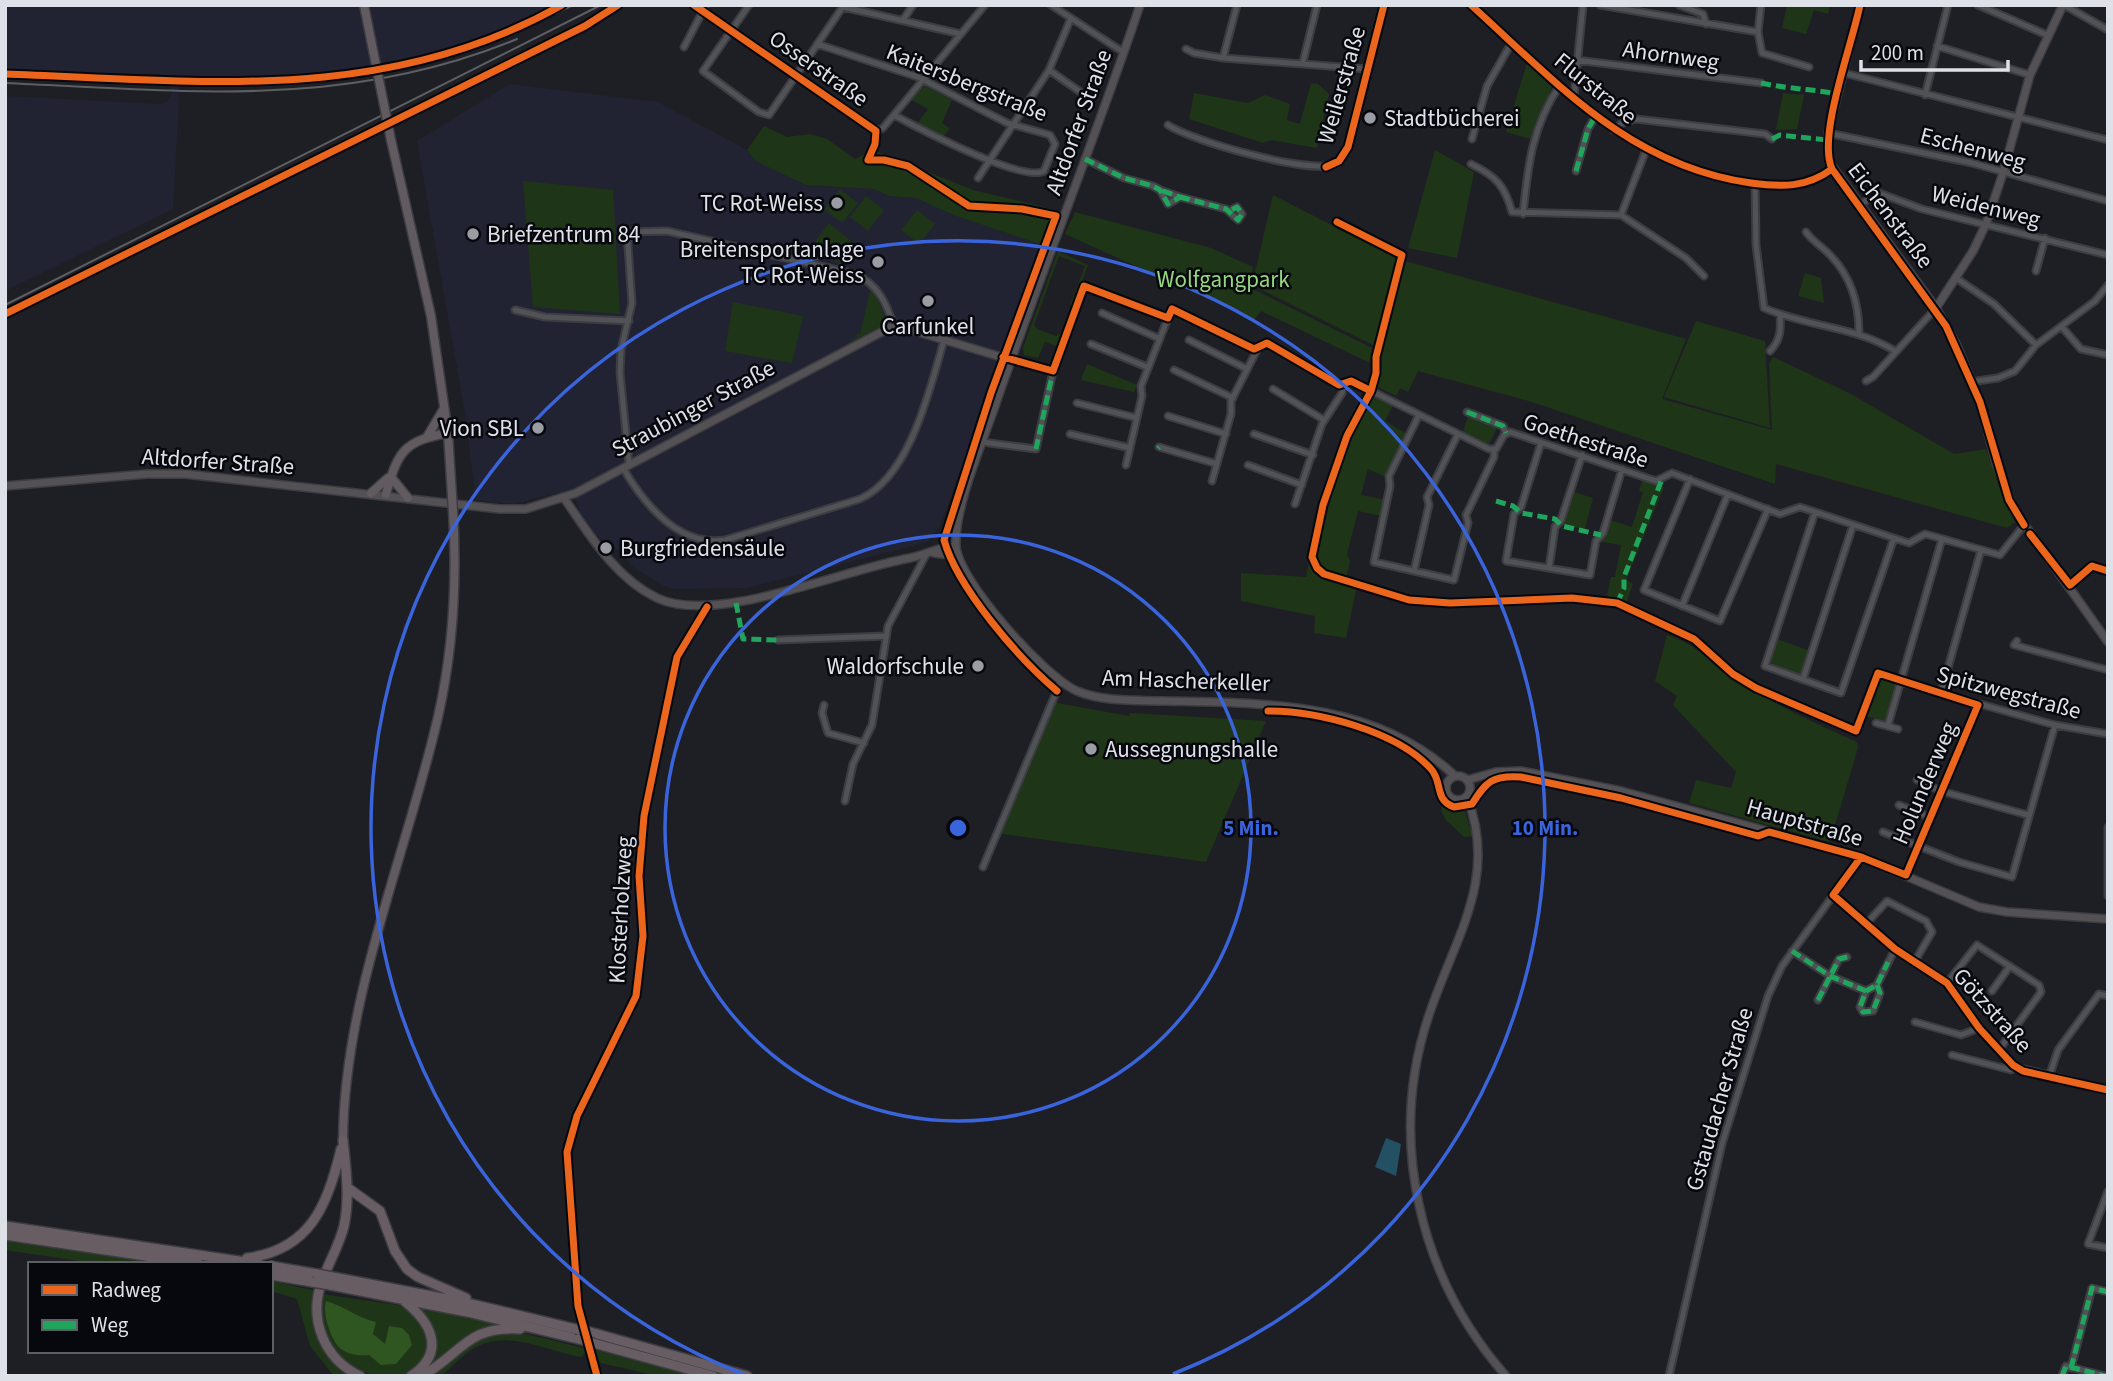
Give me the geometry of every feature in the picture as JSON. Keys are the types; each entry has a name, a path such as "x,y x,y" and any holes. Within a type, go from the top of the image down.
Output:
{"highway":[{"path":"343,1140 348,1188 344,1226 320,1286 316,1313 320,1333 329,1350 347,1368 360,1376"},
{"path":"235,1260 275,1253 301,1236 332,1185 343,1140"},
{"path":"348,1188 353,1195 380,1211 398,1258 412,1273 490,1308"},
{"path":"5,1226 247,1262"},
{"path":"5,1236 186,1262"},
{"path":"273,1267 315,1278 490,1308 577,1334 747,1376"},
{"path":"273,1275 315,1278"},
{"path":"331,1281 545,1331"},
{"path":"400,1298 424,1319 432,1341 426,1361 411,1376"},
{"path":"422,1376 479,1333 509,1328 577,1334"},
{"path":"592,1337 713,1376"}],"main road":[{"path":"343,1140 345,1092 353,1034 438,716 455,566 448,433 431,316 364,5"},
{"name":"Altdorfer Straße","path":"981,446 1140,5"},
{"name":"Flurstraße","path":"1471,5 1595,117 1646,150 1699,172 1755,183 1798,185 1814,181 1832,169"},
{"name":"Eichenstraße","path":"1860,5 1828,133 1827,155 1832,169 1936,308 1956,344 2006,491 2030,534 2070,585 2108,642"},
{"path":"1936,308 1986,224 2030,75 2064,5"},
{"path":"894,327 1011,360"},
{"name":"Straubinger Straße","path":"386,494 513,510 564,498 846,348 894,327"},
{"path":"427,437 439,422 444,407"},
{"path":"386,494 400,453 407,446 427,437 448,433"},
{"name":"Am Hascherkeller","path":"981,446 956,533 957,556 976,589 1030,655 1060,683 1086,694 1112,699 1290,704 1375,727 1409,741 1452,778"},
{"name":"Altdorfer Straße","path":"5,486 176,474 386,494"},
{"path":"371,493 391,477"},
{"path":"391,477 408,498"},
{"path":"564,498 594,543 640,587 656,597 678,605 707,607 736,603 848,571 956,546"},
{"path":"947,546 956,533"},
{"path":"930,554 957,556"},
{"name":"Hauptstraße","path":"1469,783 1487,774 1521,771 1611,789 1860,858 1906,875 1950,896 1990,909 2108,919"},
{"path":"1464,798 1448,795 1452,778 1469,783 1464,798 1472,818 1479,860 1478,878 1467,920 1433,1003 1421,1042 1413,1090 1412,1152 1422,1218 1430,1249 1447,1290 1475,1338 1506,1376"}],"street":[{"path":"585,26 618,5"},
{"name":"Osserstraße","path":"694,5 704,8 731,31 876,131 894,115"},
{"path":"749,5 703,71 759,112 769,115 844,6 961,33"},
{"path":"903,20 913,5"},
{"path":"985,5 894,115 989,160"},
{"path":"1051,5 1123,52"},
{"path":"1063,13 1066,5"},
{"path":"1223,58 1237,5"},
{"path":"1303,62 1317,5"},
{"name":"Weilerstraße","path":"1168,125 1231,149 1317,168 1331,166 1339,161 1348,147 1384,5"},
{"path":"1573,96 1583,5"},
{"path":"1600,5 1758,32"},
{"path":"1678,5 1703,14 1706,24"},
{"path":"1761,5 1758,32 1759,45 1764,55 1809,67"},
{"path":"1925,95 1948,5"},
{"path":"1978,5 2047,36"},
{"path":"2064,5 2108,30"},
{"path":"684,47 704,8"},
{"path":"978,178 1049,70 1071,18"},
{"path":"1472,139 1487,86 1512,42"},
{"name":"Kaitersbergstraße","path":"817,44 923,79 1013,124 1050,135 1054,139 1044,172 1034,173 989,160"},
{"path":"1937,46 2030,75"},
{"path":"1186,48 1194,53 1223,58 1368,69"},
{"name":"Ahornweg","path":"1576,60 1761,82"},
{"path":"1049,70 1079,91"},
{"path":"1844,72 2017,119 2108,140"},
{"path":"1523,214 1525,173 1545,109 1560,85"},
{"path":"1576,171 1595,117"},
{"path":"1614,130 1624,122 1636,119 1765,134 1772,139"},
{"name":"Eschenweg","path":"1828,133 1888,143 2108,201"},
{"path":"1621,215 1646,150"},
{"path":"1085,159 1160,190 1229,211"},
{"path":"1471,164 1500,181 1513,212 1621,215 1677,252 1704,276"},
{"path":"1755,183 1756,245 1761,304 1764,308 1818,326 1859,333 1895,351"},
{"path":"1160,190 1168,204 1180,197"},
{"name":"Weidenweg","path":"1860,205 1879,193 1922,209 2108,255"},
{"path":"894,327 882,296 867,280 855,274 667,231 627,232 632,303 620,373 626,466 641,494 671,525 685,535 703,542 725,540 860,499 876,490 898,466 916,426 944,340"},
{"path":"1806,232 1838,264 1849,281 1856,304 1859,333"},
{"path":"2036,271 2045,238"},
{"path":"1956,278 1994,304 2036,345"},
{"path":"1970,382 2009,376 2036,345 2095,301 2108,285"},
{"name":"Goethestraße","path":"1054,371 1084,286 1168,318 1172,309 1257,350 1261,344 1268,344 1343,386 1353,382 1494,450 1506,433 1657,481 1670,473 1784,515 1797,507 1912,543 1922,534 2001,554 2024,525"},
{"path":"1866,381 1873,377 1936,308"},
{"path":"515,310 545,317 629,321"},
{"path":"1102,313 1160,338"},
{"path":"1770,351 1781,330 1780,314"},
{"path":"1125,465 1137,418 1141,386 1168,318"},
{"path":"2062,327 2081,349 2108,355"},
{"path":"1189,340 1247,369"},
{"path":"1091,344 1147,367"},
{"path":"1212,481 1233,398 1257,350"},
{"path":"981,446 1037,449 1054,371 1011,360"},
{"path":"1174,370 1233,398"},
{"path":"1295,504 1324,420 1342,393 1343,386"},
{"path":"1273,389 1324,420"},
{"path":"1077,403 1137,418"},
{"path":"1467,412 1503,426 1506,433"},
{"path":"1419,415 1388,477 1390,486 1374,562 1454,580 1468,524 1466,515 1494,457 1494,450"},
{"path":"1168,416 1226,433"},
{"path":"1070,434 1130,448"},
{"path":"1254,434 1313,455"},
{"path":"1414,571 1429,505 1427,497 1458,434"},
{"path":"1541,443 1521,506 1514,514 1506,561 1590,575 1596,541 1603,533 1622,469"},
{"path":"1160,447 1217,464"},
{"path":"1549,568 1555,527 1561,520 1582,455"},
{"path":"1248,465 1302,485"},
{"path":"1690,480 1644,590 1720,621 1768,509"},
{"path":"1682,606 1728,494"},
{"path":"1815,512 1765,666 1841,693 1894,538"},
{"path":"1802,679 1853,525"},
{"path":"1888,725 1942,539"},
{"path":"1941,693 1980,550"},
{"path":"845,801 853,764 872,725 886,636 930,554"},
{"path":"2070,585 2092,566 2108,571"},
{"name":"Klosterholzweg","path":"597,1376 578,1307 567,1152 577,1116 636,996 643,936 639,876 645,816 677,657 707,607"},
{"path":"778,640 886,636"},
{"path":"2017,641 2014,645 2108,670"},
{"name":"Spitzwegstraße","path":"1901,682 2055,725 2108,734"},
{"path":"983,867 1060,683"},
{"path":"824,705 822,713 828,733 864,744"},
{"name":"Holunderweg","path":"1906,875 1978,705"},
{"path":"1876,723 1898,729"},
{"path":"1883,832 2012,877 2055,725"},
{"path":"1917,780 1941,791 2028,815"},
{"path":"1899,805 1929,817"},
{"path":"2108,827 2108,896"},
{"name":"Gstaudacher Straße","path":"1669,1376 1726,1130 1768,996 1792,951 1860,858"},
{"name":"Götzstraße","path":"1833,895 1895,949 1947,983 1979,1028 2016,1068 2108,1090"},
{"path":"1867,923 1887,901 1926,921 1932,932 1915,961"},
{"path":"1947,983 1977,945 2039,985 2041,992 1999,1050"},
{"path":"1866,990 1860,1010 1869,1014 1879,998 1877,985 1895,949"},
{"path":"1792,951 1830,976 1866,990 1877,985"},
{"path":"1818,1000 1839,959 1847,957"},
{"path":"1992,991 2010,966"},
{"path":"2049,1077 2061,1045 2099,994 2108,996"},
{"path":"1914,1022 1961,1035 1979,1028"},
{"path":"1952,1055 2011,1070 2016,1068"},
{"path":"2108,1191 2088,1244 2108,1248"},
{"path":"2062,1376 2068,1367 2092,1288 2108,1292"},
{"path":"2068,1367 2106,1376 2108,1369"}],"shaded area":[{"path":"5,5 359,5 361,11 381,5 559,5 484,39 372,70 312,79 180,79 173,209 5,291 5,96 159,104 167,102 172,93 169,79 159,74 5,72"},
{"path":"510,84 658,102 747,150 756,161 817,186 874,189 889,196 916,198 953,215 1043,245 940,526 928,542 747,588 675,589 664,586 633,567 620,552 587,529 571,490 512,504 476,500 465,413 417,141"}],"green space":[{"path":"1787,5 1830,5 1828,14 1814,10 1806,34 1782,28"},
{"path":"1527,63 1552,87 1530,139 1506,132"},
{"path":"1311,83 1318,84 1329,94 1317,148 1271,140 1263,143 1189,119 1194,93 1248,103 1265,95 1290,104 1287,120 1300,124"},
{"path":"925,86 952,100 942,123 950,129 943,136 917,124 928,109 910,99"},
{"path":"1783,93 1804,95 1797,129 1776,130"},
{"path":"764,126 787,137 810,134 827,139 855,159 873,150 973,190 1056,210 1043,245 953,215 916,198 889,196 874,189 806,185 756,161 747,150"},
{"path":"1435,150 1474,172 1457,258 1408,248"},
{"path":"523,181 613,190 620,314 533,307"},
{"path":"840,189 858,203 842,223 824,209"},
{"path":"1273,195 1398,259 1375,346 1252,285"},
{"path":"866,196 884,210 868,231 850,217"},
{"path":"917,210 935,224 919,244 901,230"},
{"name":"Wolfgangpark","path":"1075,212 1211,248 1253,267 1249,287 1374,349 1370,363 1261,311 1254,320 1065,234"},
{"path":"829,223 856,245 841,265 813,244"},
{"path":"1058,251 1088,265 1073,306 1070,305 1085,266 1059,256 1034,325 1037,329 1056,336 1061,333 1070,313 1057,346 1045,342 1038,358 1024,355 1023,348"},
{"path":"1405,261 1686,339 1662,399 1772,430 1769,363 1773,357 1851,394 1954,454 1986,449 2015,522 2007,528 1776,464 1775,484 1529,401 1418,371 1408,392 1400,388 1396,396 1374,385 1378,349"},
{"path":"1805,273 1821,278 1824,303 1798,296"},
{"path":"866,286 875,294 886,320 880,327 849,343 847,339 849,342 857,337 856,334 860,334 870,291"},
{"path":"733,302 803,316 792,363 725,351"},
{"path":"1696,321 1765,341 1770,428 1664,397"},
{"path":"1087,364 1137,385 1134,392 1081,380"},
{"path":"1368,393 1393,405 1385,421 1407,434 1386,477 1368,469 1361,495 1386,500 1382,516 1358,511 1347,554 1350,561 1346,580 1315,570 1356,590 1346,638 1314,633 1315,616 1241,601 1241,573 1306,577 1331,482 1347,437"},
{"path":"1468,416 1498,426 1489,444 1463,432"},
{"path":"1643,479 1664,487 1626,580 1633,584 1625,606 1617,601 1606,601 1611,577 1615,577 1621,545 1602,542 1610,520 1632,527 1643,492 1639,491"},
{"path":"1574,492 1593,498 1585,529 1562,525"},
{"path":"1667,635 1687,643 1730,676 1768,699 1857,742 1858,748 1830,842 1689,803 1696,780 1731,788 1736,772 1673,705 1677,696 1655,681"},
{"path":"1777,639 1810,651 1800,676 1768,665"},
{"path":"1879,676 1897,682 1885,721 1865,716"},
{"path":"1052,702 1129,716 1130,713 1266,721 1206,862 996,833"},
{"path":"1444,804 1455,809 1464,809 1473,836 1464,837 1446,820 1441,811"},
{"path":"5,1241 152,1262 86,1262 5,1250"},
{"path":"273,1281 316,1291 314,1323 352,1376 334,1376 310,1346 297,1299 273,1292"},
{"path":"322,1294 398,1305 409,1312 424,1329 427,1339 424,1358 417,1368 406,1376 385,1377 360,1370 348,1363 331,1344 326,1333 321,1308"},
{"path":"326,1301 376,1322 373,1334 385,1344 389,1326 402,1328 409,1335 412,1345 396,1364 381,1365 369,1355 354,1355 344,1351 337,1345 328,1327"},
{"path":"415,1307 496,1324 470,1334 423,1371 431,1344 431,1328 423,1314"},
{"path":"514,1331 584,1348 586,1352 581,1357 524,1342 496,1341 470,1351 441,1376 428,1376 478,1336"},
{"path":"590,1350 694,1376 658,1376 596,1362"}],"water":[{"path":"1386,1138 1401,1144 1396,1176 1375,1167"}],"railway":[{"path":"506,37 573,5"},
{"path":"5,305 601,5"},
{"path":"5,83 201,91 264,91 327,86 390,77 453,62 517,39"}],"marked path":[{"path":"1761,83 1838,94"},
{"path":"1576,171 1588,129 1595,117"},
{"path":"1772,139 1780,135 1827,140"},
{"path":"1085,159 1124,178 1153,186 1160,190 1168,204 1180,197 1160,190"},
{"path":"1180,197 1226,209 1238,220 1242,214 1237,207 1229,211"},
{"path":"1036,449 1053,371"},
{"path":"1467,412 1503,426 1506,433"},
{"path":"1617,603 1624,588 1624,577 1662,479"},
{"path":"1496,501 1513,506 1521,513 1555,519 1562,526 1601,535"},
{"path":"736,603 743,639 778,640"},
{"path":"1792,951 1830,976 1866,991"},
{"path":"1818,1000 1839,959 1847,957"},
{"path":"1877,985 1880,993 1873,1011 1863,1012 1860,1007 1866,991 1877,985 1888,962"},
{"path":"2071,1368 2092,1288 2108,1292"},
{"path":"2062,1376 2066,1366 2105,1376"}],"cycle path":[{"path":"5,74 220,82 290,80 359,73 428,59 495,37 562,5"},
{"path":"5,314 585,26 618,5"},
{"path":"694,5 876,131 875,144 868,160 884,160 908,166 969,206 1022,209 1056,216 991,393 944,540 951,559 975,600 1025,660 1057,691"},
{"path":"1326,167 1339,161 1348,147 1384,5"},
{"path":"1471,5 1565,91 1598,117 1632,140 1668,159 1708,174 1773,185 1803,183 1832,169"},
{"path":"1860,5 1832,113 1829,135 1832,169 1946,326 1980,402 2009,500 2024,525"},
{"path":"1268,711 1333,719 1378,734 1398,744 1431,769 1444,800 1454,807 1472,804 1481,790 1496,779 1521,777 1621,798 1758,836 1769,832 1861,857 1906,875 1978,705 1878,673 1856,731 1756,688 1733,674 1694,639 1617,603 1572,598 1450,603 1409,600 1324,574 1317,568 1312,557 1323,505 1347,436 1371,391 1376,373 1376,357 1402,255 1337,222"},
{"path":"1003,357 1053,371 1084,286 1168,318 1172,309 1254,349 1267,343 1339,385 1351,381 1371,391"},
{"path":"2030,534 2070,585 2092,566 2108,571"},
{"path":"597,1376 578,1306 567,1152 577,1116 636,996 643,936 639,876 644,816 677,657 707,607"},
{"path":"1861,857 1833,895 1895,949 1947,983 1979,1028 2013,1065 2023,1071 2108,1090"}],"place":[{"name":"Stadtbücherei","path":"1370,118"},
{"name":"TC Rot-Weiss","path":"837,203"},
{"name":"Briefzentrum 84","path":"473,234"},
{"name":"Breitensportanlage TC Rot-Weiss","path":"878,262"},
{"name":"Carfunkel","path":"928,301"},
{"name":"Vion SBL","path":"538,428"},
{"name":"Burgfriedensäule","path":"606,548"},
{"name":"Waldorfschule","path":"978,666"},
{"name":"Aussegnungshalle","path":"1091,749"}]}
